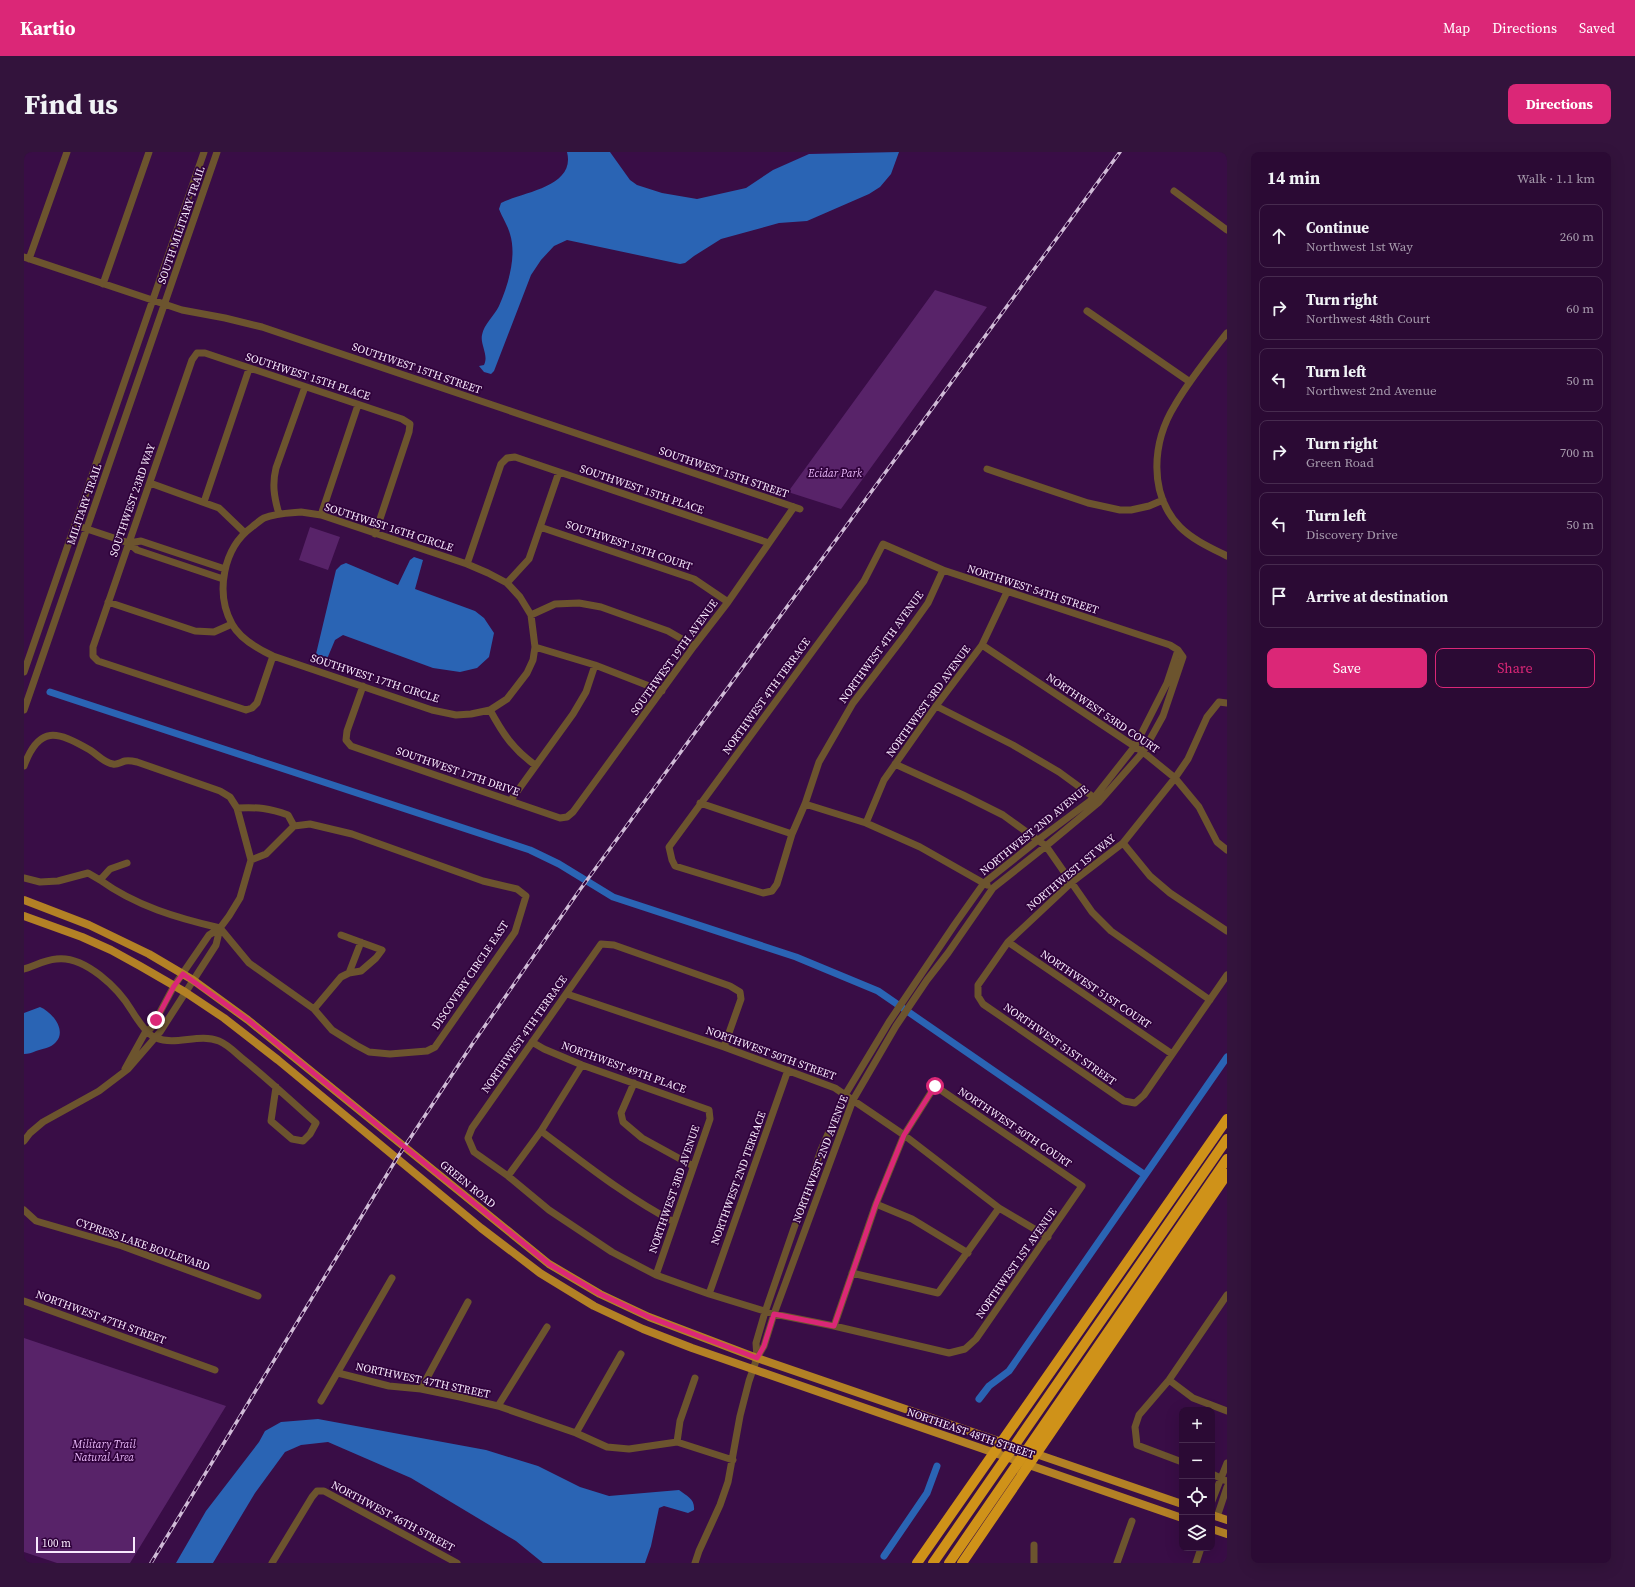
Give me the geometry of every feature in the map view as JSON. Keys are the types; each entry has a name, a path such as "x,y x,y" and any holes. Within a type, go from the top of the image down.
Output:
{"highway":[{"path":"917,1563 1227,1119"},
{"path":"933,1563 1227,1139"},
{"path":"949,1563 1227,1159"},
{"path":"962,1563 1227,1174"}],"main road":[{"name":"GREEN ROAD","path":"24,900 89,924 149,954 193,980 248,1020 549,1264 600,1294 649,1317 757,1358"},
{"path":"24,916 111,950 185,992 224,1018 278,1060 481,1228 540,1273 594,1306 643,1330 753,1370"},
{"name":"NORTHEAST 48TH STREET","path":"757,1358 1179,1503"},
{"name":"NORTHEAST 48TH STREET","path":"753,1370 1179,1517"},
{"path":"1215,1516 1227,1520"},
{"path":"1215,1530 1227,1534"}],"street":[{"path":"26,258 67,152"},
{"path":"103,284 149,152"},
{"name":"SOUTH MILITARY TRAIL","path":"152,301 204,152"},
{"name":"SOUTH MILITARY TRAIL","path":"165,305 217,152"},
{"path":"1174,192 1227,230"},
{"name":"SOUTHWEST 15TH STREET","path":"26,258 182,310 262,327 797,508"},
{"name":"MILITARY TRAIL","path":"24,673 152,301"},
{"name":"MILITARY TRAIL","path":"24,710 165,305"},
{"path":"1087,311 1190,382"},
{"path":"1227,333 1174,405 1161,433 1157,482 1166,506 1180,527 1204,544 1227,556"},
{"name":"SOUTHWEST 15TH PLACE","path":"197,353 205,353 402,419 410,424 409,432 375,534"},
{"name":"SOUTHWEST 23RD WAY","path":"197,353 192,360 108,602 93,646 93,656 98,661 246,710 252,708 257,703 273,656"},
{"path":"204,502 249,369"},
{"path":"279,514 274,496 273,480 305,387"},
{"path":"321,515 358,405"},
{"name":"SOUTHWEST 15TH PLACE","path":"467,564 501,464 507,458 515,457 769,543"},
{"path":"987,468 1088,503 1120,510 1131,510 1149,506 1163,500"},
{"path":"507,583 529,559 559,472"},
{"path":"150,483 219,508 244,532"},
{"name":"SOUTHWEST 19TH AVENUE","path":"566,817 573,812 694,646 728,602 769,543 797,508"},
{"name":"SOUTHWEST 16TH CIRCLE","path":"224,579 225,569 234,546 244,532 263,518 279,514 301,512 321,515 467,564 507,583 520,596 531,615 535,646"},
{"path":"75,525 129,543 137,550 224,579"},
{"name":"SOUTHWEST 15TH COURT","path":"540,527 694,579 728,602"},
{"path":"129,543 141,542 225,569"},
{"name":"NORTHWEST 54TH STREET","path":"883,544 943,570 1163,643 1178,650"},
{"name":"NORTHWEST 4TH TERRACE","path":"772,891 763,893 675,866 669,847 864,581 883,544"},
{"name":"NORTHWEST 4TH AVENUE","path":"772,891 776,884 792,834 805,804 819,762 853,703 905,636 928,603 943,570"},
{"name":"SOUTHWEST 17TH CIRCLE","path":"224,579 223,593 232,624 240,634 256,648 273,656 432,710 456,715 490,710 507,699 520,683 533,660 535,646"},
{"name":"NORTHWEST 3RD AVENUE","path":"866,823 884,780 936,706 982,645 1007,592"},
{"path":"108,602 195,631 214,632 232,624"},
{"path":"531,615 555,604 579,603 594,606 668,631 694,646"},
{"name":"NORTHWEST 53RD COURT","path":"982,645 1144,752 1175,778 1199,807 1218,842 1227,850"},
{"path":"535,646 595,665 662,691"},
{"name":"NORTHWEST 2ND AVENUE","path":"757,1358 756,1343 766,1312 822,1150 844,1095 892,1018 984,883 1038,840 1096,800 1135,746 1167,683 1178,650"},
{"name":"NORTHWEST 2ND AVENUE","path":"757,1358 764,1346 774,1314 853,1100 900,1021 927,980 948,953 993,888 1046,846 1096,800 1144,752 1163,716 1183,657 1178,650"},
{"path":"511,800 573,714 586,692 595,665"},
{"path":"24,673 35,678"},
{"name":"SOUTHWEST 17TH DRIVE","path":"363,686 347,731 346,740 351,746 560,818 566,817"},
{"name":"NORTHWEST 1ST WAY","path":"978,996 978,985 1008,942 1072,882 1123,843 1175,778 1188,759 1207,716 1219,702 1227,703"},
{"path":"936,706 1013,745 1059,772 1096,800"},
{"path":"490,710 506,739 520,754 535,765"},
{"path":"24,766 28,754 35,743 43,736 52,734 70,740 91,751 102,760 115,765 127,761 137,762 220,790 230,797 237,808 251,860 240,898 220,928 216,945 155,1038 122,1074 100,1091 43,1122 30,1133 24,1141"},
{"path":"896,764 1002,815 1046,846 1092,912 1111,931 1210,1000"},
{"path":"700,803 792,834"},
{"path":"805,804 866,823 920,846 993,888"},
{"path":"237,808 257,807 274,810 288,815 294,826 266,854 251,860"},
{"name":"DISCOVERY CIRCLE EAST","path":"220,928 249,963 314,1009 332,1030 369,1052 408,1054 427,1051 435,1047 515,932 526,896 517,889 483,881 352,834 310,824 294,826"},
{"path":"1123,843 1150,876 1170,893 1227,931"},
{"path":"100,880 110,869 127,863"},
{"path":"24,878 40,882 58,881 88,873 144,906 167,914 220,928"},
{"path":"122,1074 174,986 209,935 220,928"},
{"path":"314,1009 341,977 349,973 361,971 376,958 382,950 340,935"},
{"path":"349,973 361,942"},
{"name":"NORTHWEST 51ST COURT","path":"1008,942 1172,1054"},
{"name":"NORTHWEST 4TH TERRACE","path":"508,1176 474,1152 468,1138 472,1128 601,944 621,948 730,986 740,992 741,999 724,1047"},
{"path":"24,969 56,959 69,959 90,969 104,978 121,994 138,1022 155,1038 175,1042 206,1038 219,1041 260,1072 316,1123 310,1134 303,1141 292,1139 271,1121 276,1087"},
{"path":"1172,1054 1227,975"},
{"name":"NORTHWEST 50TH STREET","path":"567,994 724,1047 835,1088 904,1135 999,1208 1048,1237"},
{"name":"NORTHWEST 51ST STREET","path":"978,996 983,1004 1124,1101 1135,1103 1144,1095 1172,1054"},
{"name":"NORTHWEST 49TH PLACE","path":"532,1042 544,1049 582,1065 709,1110"},
{"path":"582,1065 541,1131 508,1176 549,1210 612,1252 656,1275 708,1294 774,1314 834,1326 876,1204 904,1135"},
{"name":"NORTHWEST 2ND TERRACE","path":"708,1294 788,1070"},
{"path":"634,1083 621,1114 622,1122 642,1138 693,1166"},
{"name":"NORTHWEST 50TH COURT","path":"904,1135 935,1086 1082,1186"},
{"name":"NORTHWEST 3RD AVENUE","path":"656,1275 710,1119 709,1110"},
{"path":"541,1131 629,1196 674,1222"},
{"name":"NORTHWEST 1ST AVENUE","path":"834,1326 949,1353 965,1349 976,1339 1082,1186"},
{"path":"876,1204 912,1219 968,1253"},
{"path":"852,1273 938,1292 968,1253 999,1208"},
{"name":"CYPRESS LAKE BOULEVARD","path":"24,1210 36,1221 122,1246 258,1296"},
{"path":"321,1401 392,1278"},
{"path":"1179,1461 1138,1444 1135,1427 1139,1415 1169,1380 1227,1295"},
{"name":"NORTHWEST 47TH STREET","path":"24,1301 215,1370"},
{"path":"421,1389 468,1302"},
{"path":"498,1406 547,1328"},
{"path":"576,1433 621,1354"},
{"path":"695,1563 720,1505 728,1482 740,1416 757,1358"},
{"name":"NORTHWEST 47TH STREET","path":"338,1373 389,1386 421,1389 460,1396 498,1406 576,1433 607,1447 629,1449 677,1442 733,1460"},
{"path":"677,1442 680,1422 695,1378"},
{"path":"1169,1380 1192,1398 1227,1410"},
{"path":"1215,1496 1224,1479 1227,1463"},
{"path":"1214,1515 1227,1487"},
{"name":"NORTHWEST 46TH STREET","path":"272,1563 312,1497 317,1491 324,1491 456,1563"},
{"path":"1117,1563 1132,1522"},
{"path":"1034,1545 1034,1563"},
{"path":"1196,1563 1200,1551"}],"green space":[{"name":"Ecidar Park","path":"935,290 987,307 841,509 788,492"},
{"path":"310,527 340,537 328,570 299,560"},
{"name":"Military Trail Natural Area","path":"24,1338 226,1406 130,1563 57,1563 24,1552"}],"water":[{"path":"567,152 610,152 630,180 637,185 662,193 697,199 746,188 773,170 809,154 899,152 891,174 880,187 869,194 807,221 779,223 721,239 685,263 680,264 567,240 554,246 541,260 531,275 494,371 491,374 484,372 479,366 484,365 486,358 482,342 483,331 499,306 508,280 512,261 512,243 509,231 499,209 501,203 556,181 564,173 568,164"},
{"path":"414,557 423,560 415,589 475,611 484,618 494,633 489,657 477,668 460,672 433,668 343,635 335,640 327,659 320,661 316,654 336,570 341,565 346,563 398,585 410,560"},
{"path":"40,1007 45,1009 57,1022 60,1032 59,1037 54,1044 49,1047 24,1054 24,1013"},
{"path":"318,1419 486,1450 538,1466 580,1487 609,1496 679,1490 692,1500 694,1510 688,1513 664,1506 659,1508 651,1546 645,1563 543,1563 516,1541 411,1478 328,1442 301,1445 285,1452 255,1493 213,1563 176,1563 206,1511 259,1442 265,1431 281,1422"}],"waterway":[{"path":"50,692 530,850 559,864 613,897 796,957 878,991 1145,1175"},
{"path":"979,1399 989,1386 1009,1371 1227,1057"},
{"path":"884,1556 927,1493 937,1466"}],"railway":[{"path":"151,1563 397,1158 473,1043 579,891 1120,152"}],"route":[{"path":"156,1020 174,986 183,974 248,1020 549,1264 600,1294 649,1317 757,1358 764,1346 774,1314 834,1326 876,1204 904,1135 935,1086"}]}
